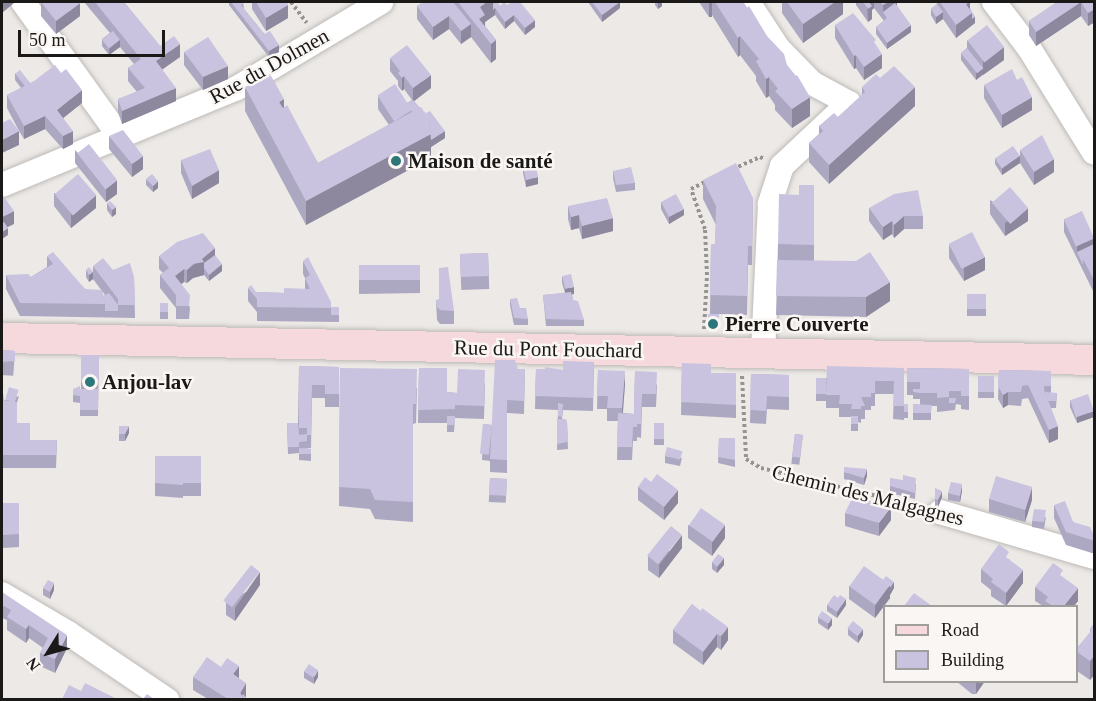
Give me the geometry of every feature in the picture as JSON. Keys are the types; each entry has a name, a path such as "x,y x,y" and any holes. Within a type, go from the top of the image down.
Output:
{"main road":[{"name":"Rue du Pont Fouchard","path":"2,338 1095,360"}],"street":[{"path":"23,2 120,136"},
{"name":"Rue du Dolmen","path":"2,185 237,88 381,2"},
{"path":"748,2 778,48 812,83 849,103 782,166 770,204 752,352"},
{"path":"994,2 1029,48 1095,153"},
{"name":"Chemin des Malgagnes","path":"940,512 1095,557"},
{"path":"2,594 68,633 167,699"}],"path":[{"path":"730,171 760,157 782,166"},
{"path":"703,352 707,275 705,230 691,189 710,180"},
{"name":"Chemin des Malgagnes","path":"752,352 746,459 761,468 940,512"}],"building":[{"path":"41,2 78,2 80,3 56,21"},
{"path":"95,2 124,2 160,46 174,36 180,44 156,61 176,88 122,111 118,99 145,88 128,68 141,59"},
{"path":"231,2 243,2 241,5 264,34 270,31 279,45 269,51"},
{"path":"256,2 287,2 288,5 266,18"},
{"path":"424,2 453,2 471,24 461,31 449,16 433,27 417,6"},
{"path":"458,2 487,2 480,7 485,15 479,19 496,40 491,44"},
{"path":"494,2 500,6 504,2 507,5 520,2 535,20 525,28 514,15 505,22 495,8 493,10"},
{"path":"592,2 620,2 602,15"},
{"path":"715,2 743,2 747,8 749,6 767,36 784,54 787,65 797,75 810,97 792,109 775,91 778,89 769,77 766,79 756,61 759,59 740,36 738,38"},
{"path":"787,2 835,2 803,24"},
{"path":"863,2 869,2 872,6 868,9"},
{"path":"940,2 970,2 966,4 972,13 956,25"},
{"path":"1057,2 1081,2 1036,32 1029,21"},
{"path":"1081,2 1095,2 1095,9 1088,13"},
{"path":"895,3 911,25 887,43 876,27 887,18 883,12"},
{"path":"937,4 943,12 936,17 931,9"},
{"path":"853,13 876,40 874,42 882,54 864,67 856,55 854,56 835,25"},
{"path":"987,25 1004,47 985,62 967,40"},
{"path":"113,31 120,40 109,48 102,40"},
{"path":"208,37 228,66 203,77 184,52"},
{"path":"407,45 431,75 413,88 404,76 402,78 398,73 400,71 390,58"},
{"path":"967,48 983,68 977,73 961,53"},
{"path":"55,65 61,73 66,69 82,90 57,110 73,131 63,136 45,116 24,126 7,95 34,81"},
{"path":"894,66 915,87 829,165 809,143 823,131 819,126 834,113 838,117 865,92 862,87 876,74 880,78"},
{"path":"1012,69 1017,80 1022,77 1032,97 1002,115 984,85"},
{"path":"20,70 30,83 25,86 15,74"},
{"path":"270,74 284,99 279,102 283,108 287,105 318,163 421,107 429,119 431,134 306,201 245,87"},
{"path":"395,84 412,110 394,121 377,95"},
{"path":"413,100 420,108 412,112 407,103"},
{"path":"424,111 426,113 430,111 445,131 431,140 429,119"},
{"path":"10,119 19,131 2,140 2,123"},
{"path":"123,130 143,156 132,164 109,136"},
{"path":"1042,135 1054,159 1034,172 1020,150"},
{"path":"89,144 117,180 106,189 77,153"},
{"path":"1013,146 1020,156 1002,168 995,159"},
{"path":"210,149 219,170 192,186 181,160"},
{"path":"736,163 753,198 752,246 748,246 747,296 710,295 711,244 715,244 716,206 703,180"},
{"path":"523,166 536,166 538,177 526,180"},
{"path":"631,167 635,183 616,185 613,171"},
{"path":"78,174 96,195 73,215 55,194"},
{"path":"152,174 158,181 153,186 146,179"},
{"path":"799,185 814,185 814,245 778,244 779,194 799,195"},
{"path":"1010,187 1028,208 1010,224 992,203"},
{"path":"918,190 923,216 904,216 894,225 892,221 883,227 869,208 894,194"},
{"path":"2,194 14,211 2,217"},
{"path":"676,194 684,209 669,217 661,202"},
{"path":"607,198 613,218 582,226 579,215 571,217 568,206"},
{"path":"110,201 116,207 112,210 107,203"},
{"path":"1082,211 1094,238 1076,247 1064,219"},
{"path":"4,222 8,228 2,232 2,223"},
{"path":"972,232 985,257 962,269 949,244"},
{"path":"203,233 215,248 202,259 204,262 193,264 175,276 190,295 189,306 176,306 176,295 160,275 169,268 159,256 177,242"},
{"path":"1094,244 1095,254 1083,259 1083,265 1077,252"},
{"path":"53,252 85,289 102,290 105,304 20,303 6,275 28,274 31,277 53,264 47,256"},
{"path":"870,252 890,282 866,297 776,296 777,260 856,261"},
{"path":"488,253 489,276 461,277 460,254"},
{"path":"1095,254 1095,282 1083,259"},
{"path":"215,255 222,264 209,275 204,268 204,263"},
{"path":"308,257 331,302 331,308 257,307 257,299 248,288 251,285 256,292 284,293 284,288 310,289 305,278 310,275 303,261"},
{"path":"103,258 113,270 130,263 134,277 135,305 118,305 118,299 93,266"},
{"path":"359,265 420,265 420,280 359,280"},
{"path":"89,267 93,272 89,275 86,270"},
{"path":"448,267 454,311 440,310 436,300 439,299 439,268"},
{"path":"571,274 574,287 565,289 562,276"},
{"path":"571,292 573,300 578,301 584,320 546,319 543,295"},
{"path":"109,293 118,305 118,311 105,311 103,296"},
{"path":"967,294 986,294 986,309 967,309"},
{"path":"517,298 520,308 526,308 528,319 514,318 510,299"},
{"path":"160,303 168,303 168,312 160,312"},
{"path":"331,307 339,307 339,315 331,315"},
{"path":"708,314 719,314 719,321 708,320"},
{"path":"2,350 15,351 15,361 2,362"},
{"path":"81,355 99,355 99,382 81,382"},
{"path":"495,360 515,360 518,369 525,369 524,401 507,400 507,460 490,459"},
{"path":"563,361 594,362 593,398 535,396 536,369 545,369 545,367 563,370"},
{"path":"682,363 711,364 711,373 736,373 736,405 681,402"},
{"path":"299,366 339,367 339,394 325,394 325,385 312,385 311,435 307,435 307,428 299,428"},
{"path":"827,366 904,368 904,406 893,406 894,381 875,381 875,393 871,393 871,397 861,397 865,406 861,406 861,409 851,409 852,404 839,404 840,395 826,395"},
{"path":"340,368 417,369 416,404 413,404 413,502 375,500 370,489 339,487"},
{"path":"419,368 447,368 447,392 457,393 458,369 485,370 484,406 455,405 455,409 418,410"},
{"path":"907,368 969,369 969,396 961,396 961,391 949,391 949,397 937,398 937,393 920,393 920,382 907,382"},
{"path":"598,370 625,371 622,408 607,408 608,396 597,396"},
{"path":"999,370 1051,371 1051,386 1044,386 1044,390 1058,426 1049,430 1028,385 1022,386 1021,392 1008,392 1003,395 998,386"},
{"path":"635,371 657,372 656,394 642,394 641,424 633,427 632,447 617,447 618,413 634,414"},
{"path":"751,374 789,375 789,397 767,396 766,411 750,410"},
{"path":"978,376 994,376 994,392 978,392"},
{"path":"816,378 826,378 826,394 816,394"},
{"path":"80,386 80,389 98,389 98,410 80,410 80,396 73,395 73,389"},
{"path":"9,387 19,390 15,402 5,399"},
{"path":"913,389 920,389 920,393 913,392"},
{"path":"1045,392 1057,393 1056,401 1048,401"},
{"path":"1088,394 1094,411 1076,417 1070,400"},
{"path":"949,398 956,398 955,403 949,403"},
{"path":"2,400 17,402 17,423 30,423 30,440 57,440 56,455 2,455"},
{"path":"558,403 563,404 562,417 558,416"},
{"path":"904,404 908,404 908,412 904,412"},
{"path":"913,404 932,405 931,413 913,413"},
{"path":"447,416 455,416 455,425 447,425"},
{"path":"851,416 858,416 858,424 851,424"},
{"path":"557,419 566,419 568,442 557,444"},
{"path":"287,423 298,423 299,435 307,434 307,441 299,442 299,447 288,447"},
{"path":"654,423 664,423 664,439 654,439"},
{"path":"483,424 492,425 489,455 480,454"},
{"path":"119,426 129,426 125,434 119,434"},
{"path":"795,434 803,435 800,458 792,457"},
{"path":"719,438 735,438 735,460 718,457"},
{"path":"667,447 682,451 680,460 665,456"},
{"path":"299,448 311,449 311,454 299,454"},
{"path":"155,456 201,456 201,483 183,483 183,485 155,483"},
{"path":"844,467 867,469 864,478 844,472"},
{"path":"657,474 678,490 664,507 638,487 645,477 651,482"},
{"path":"903,475 916,478 915,493 890,486 890,478 903,480"},
{"path":"996,476 1032,487 1025,510 989,499"},
{"path":"490,478 507,479 506,496 489,495"},
{"path":"951,482 962,484 960,496 948,493"},
{"path":"935,488 942,491 938,500 935,499"},
{"path":"853,496 891,507 879,523 845,513"},
{"path":"1065,501 1073,522 1090,527 1095,541 1066,532 1054,505"},
{"path":"2,503 19,503 19,534 3,535 3,544 2,544"},
{"path":"701,508 725,525 713,542 689,525"},
{"path":"1034,509 1046,510 1044,522 1032,521"},
{"path":"671,526 682,535 658,564 647,556"},
{"path":"999,544 1009,552 1006,557 1023,570 1006,593 991,582 993,579 981,569"},
{"path":"718,554 724,558 717,567 712,562"},
{"path":"1053,563 1063,570 1060,575 1078,588 1065,605 1051,605 1045,601 1048,597 1035,587"},
{"path":"251,565 260,572 232,607 223,600"},
{"path":"864,566 890,585 875,605 849,586"},
{"path":"886,576 894,582 890,588 890,585 883,580"},
{"path":"48,580 54,583 50,592 43,588"},
{"path":"2,592 67,635 55,659 40,653 48,638 29,625 26,629 7,617 11,610 2,605"},
{"path":"914,593 931,605 905,605"},
{"path":"834,595 838,598 840,595 846,599 837,612 827,605"},
{"path":"692,604 701,611 702,608 728,627 721,636 717,634 703,652 673,630"},
{"path":"822,611 832,618 828,624 818,617"},
{"path":"853,621 863,629 857,636 847,628"},
{"path":"1095,622 1095,655 1090,661 1078,653 1078,647 1091,631"},
{"path":"207,657 221,667 227,658 239,666 233,674 246,683 240,693 244,699 228,699 193,677"},
{"path":"309,664 318,670 313,678 304,671"},
{"path":"85,683 117,699 62,699 69,685 81,691"},
{"path":"147,694 154,699 143,699"}],"place":[{"name":"Maison de santé","path":"396,161"},
{"name":"Pierre Couverte","path":"713,324"},
{"name":"Anjou-lav","path":"90,382"}]}
